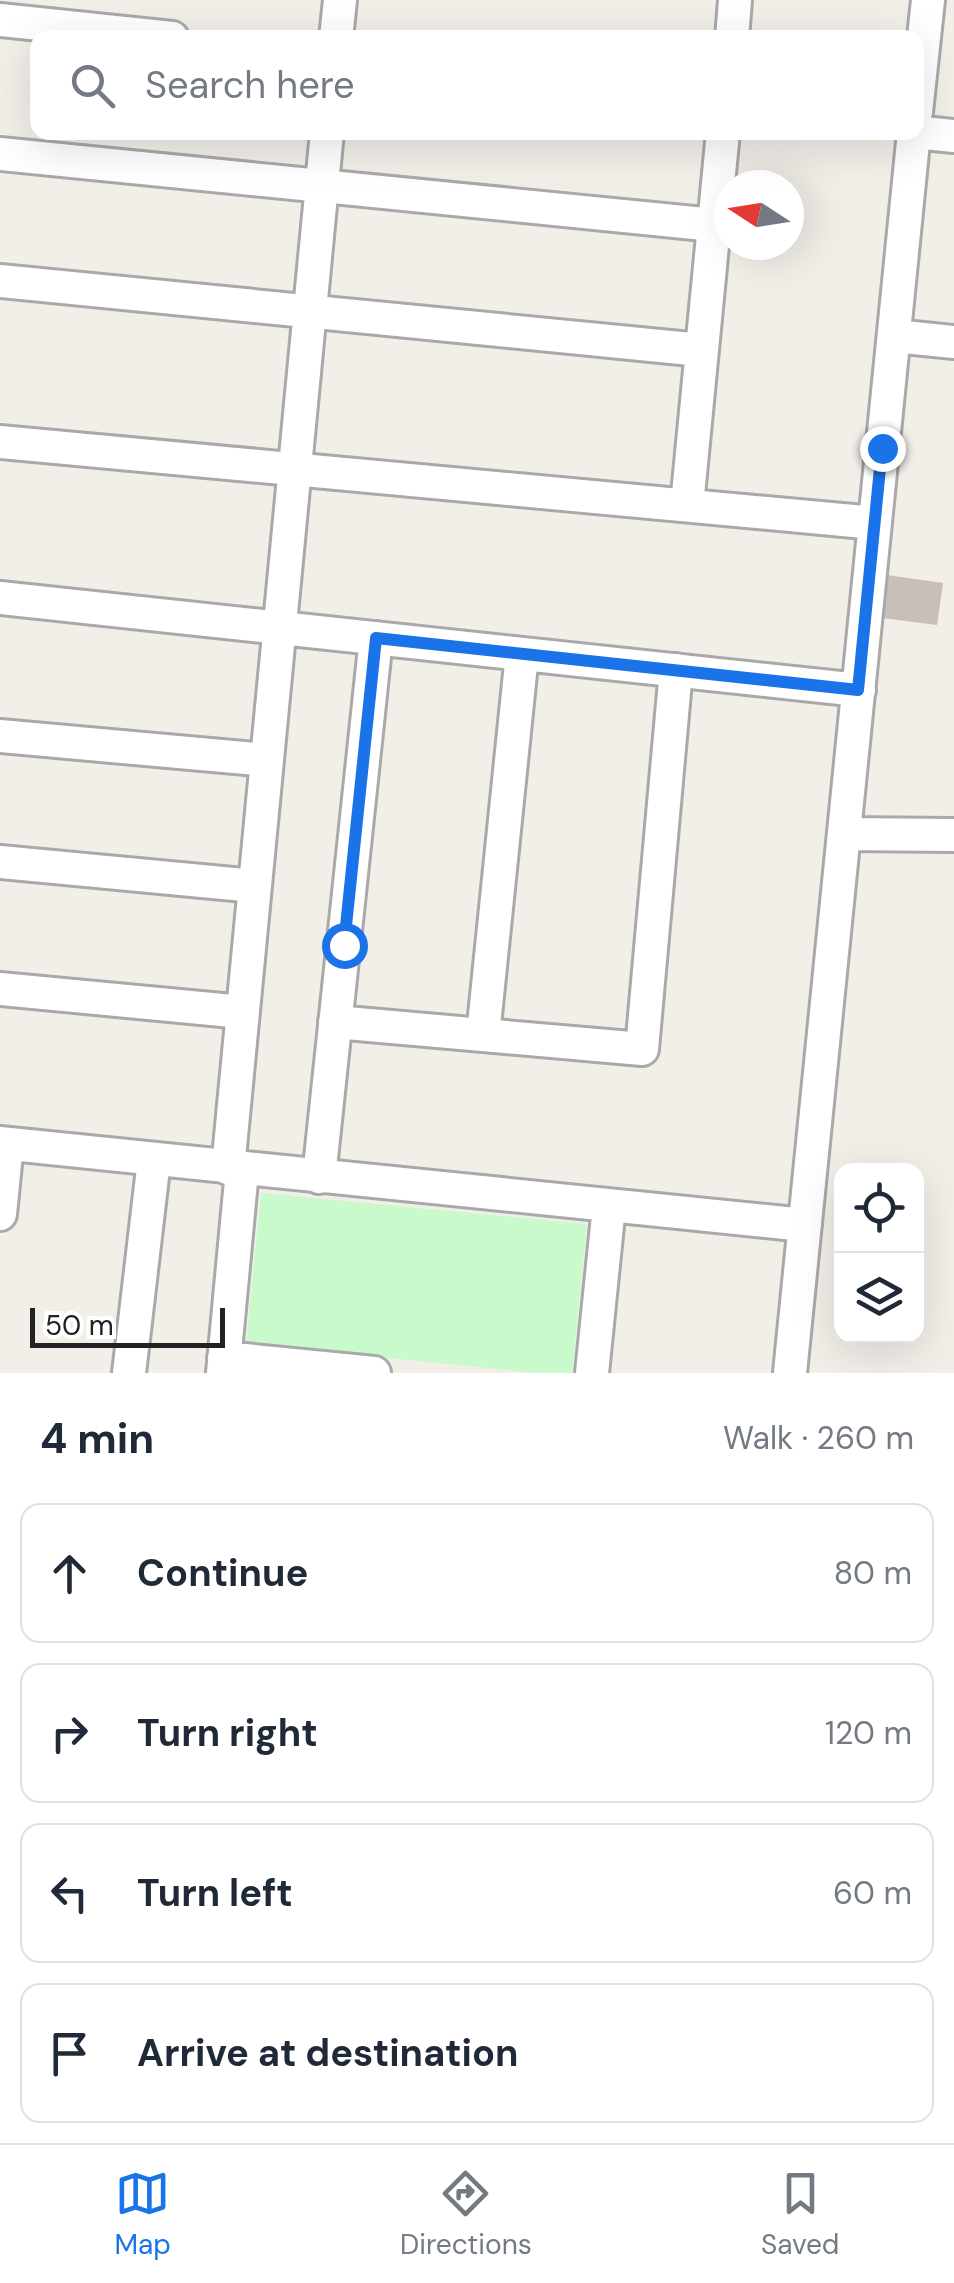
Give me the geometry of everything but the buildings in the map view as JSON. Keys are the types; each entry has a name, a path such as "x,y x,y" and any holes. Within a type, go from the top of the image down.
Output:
{"street":[{"path":"337,30 340,0"},
{"path":"733,30 736,0"},
{"path":"0,20 96,30"},
{"path":"924,76 936,21"},
{"path":"924,133 954,136"},
{"path":"326,140 243,1012 224,1365 374,1373"},
{"path":"719,170 721,140"},
{"path":"790,1373 913,140"},
{"path":"0,154 714,225 686,505"},
{"path":"0,282 702,350"},
{"path":"894,336 954,342"},
{"path":"0,442 875,523"},
{"path":"0,598 858,690"},
{"path":"319,1177 376,638"},
{"path":"484,1035 522,654"},
{"path":"336,1022 642,1049 676,670"},
{"path":"0,736 266,760"},
{"path":"844,834 954,835"},
{"path":"0,862 255,886"},
{"path":"0,988 243,1012"},
{"path":"0,1214 4,1143 805,1225"},
{"path":"130,1373 154,1160"},
{"path":"592,1373 609,1206"}],"green space":[{"path":"261,1193 587,1224 572,1373 538,1373 246,1344"}],"route":[{"path":"344,945 376,638 858,690 882,448"}]}
